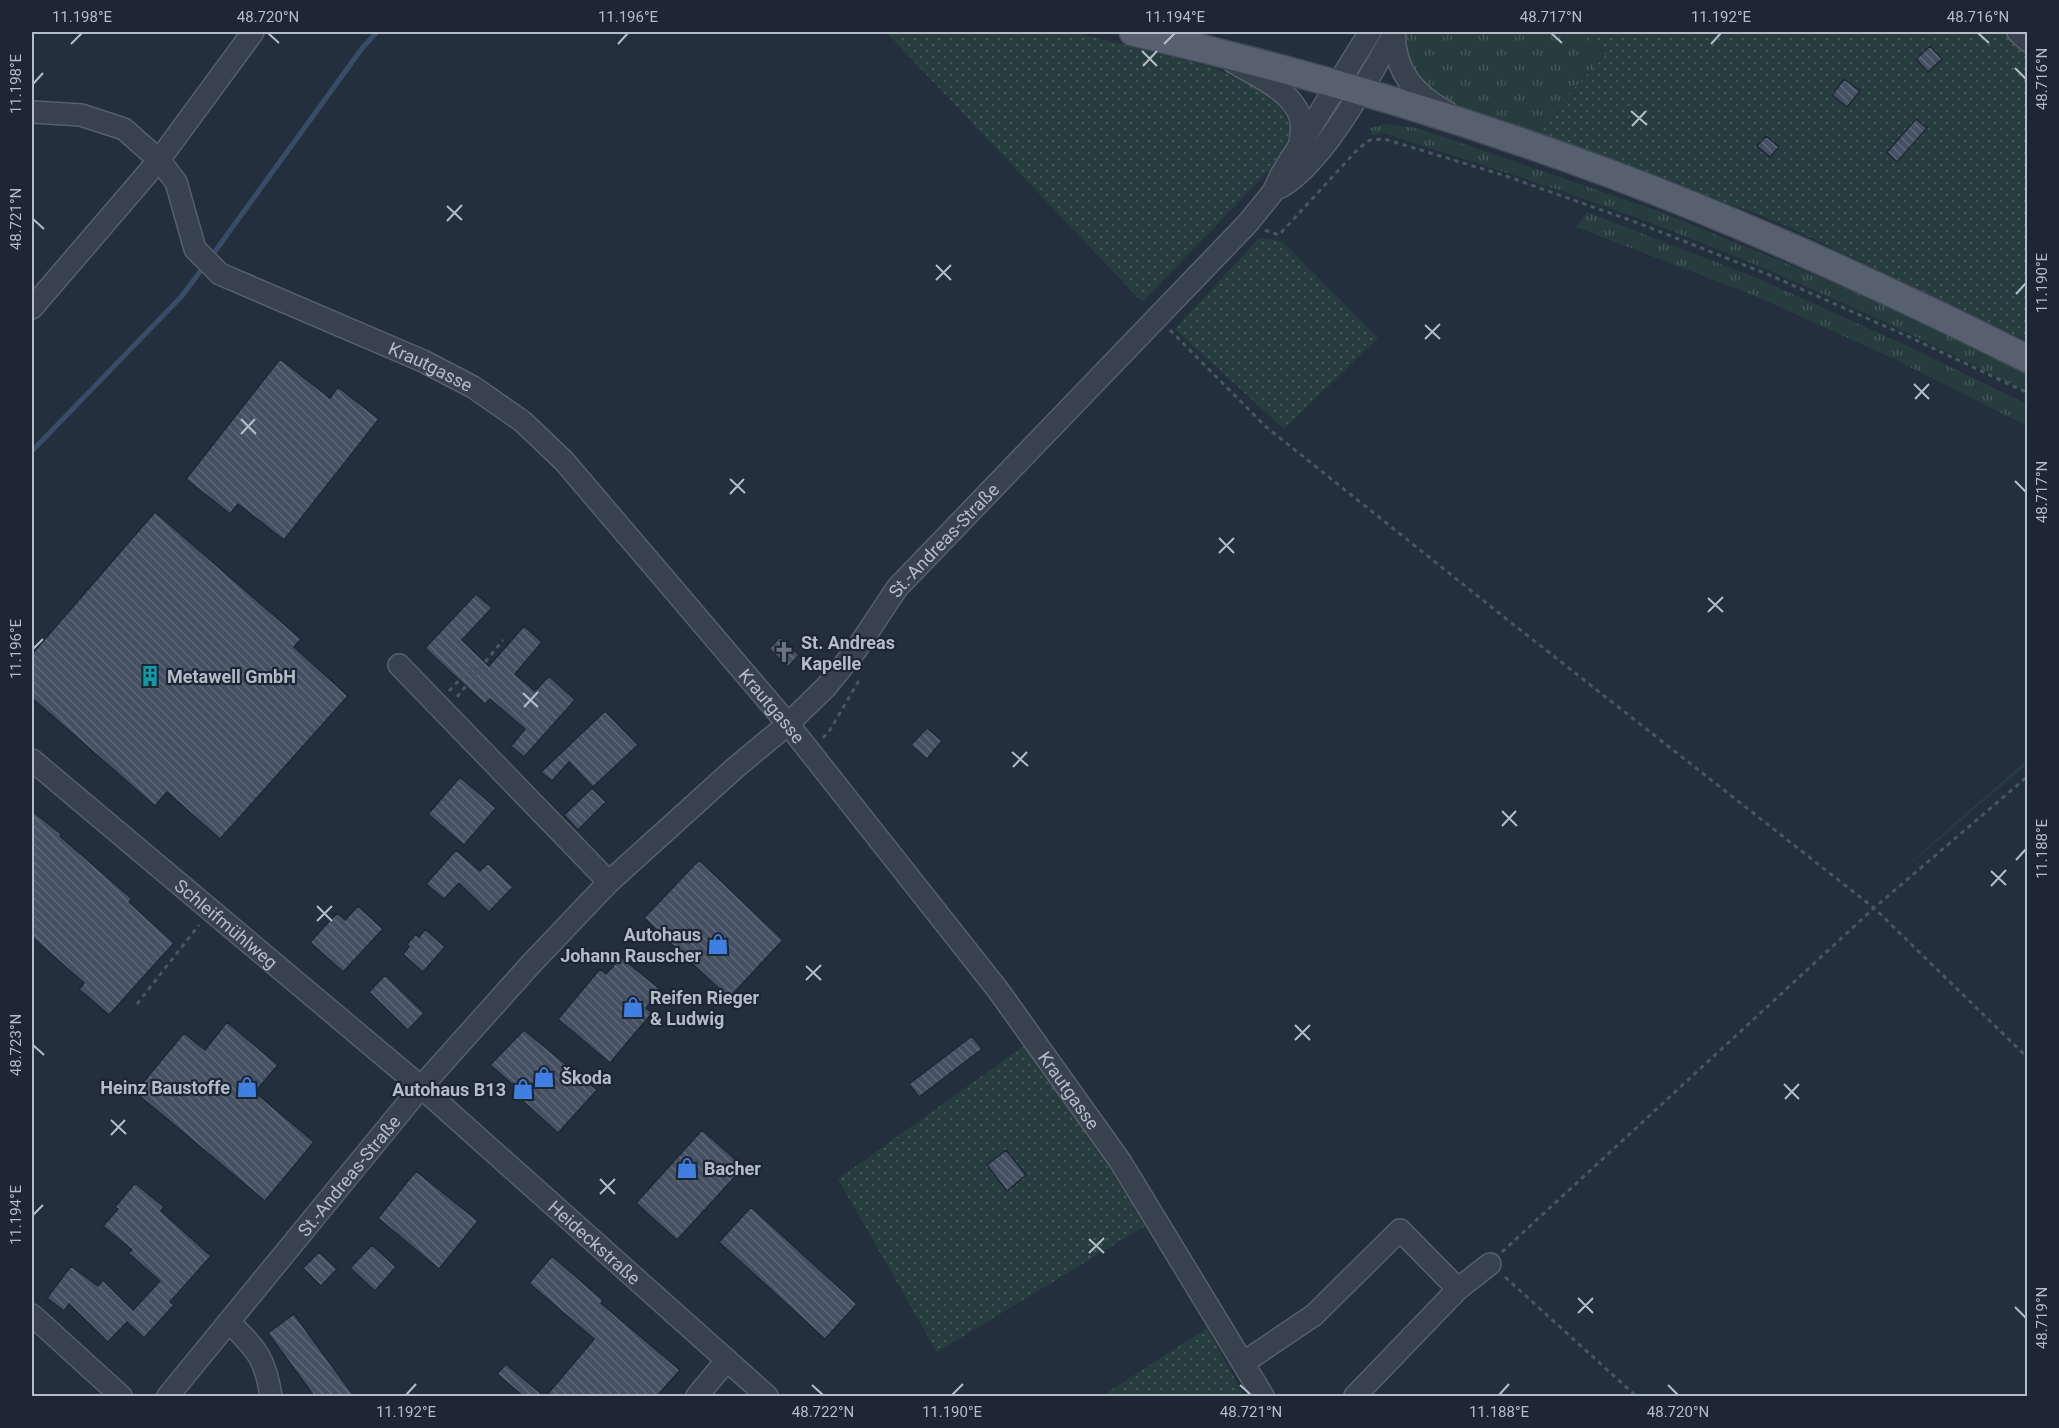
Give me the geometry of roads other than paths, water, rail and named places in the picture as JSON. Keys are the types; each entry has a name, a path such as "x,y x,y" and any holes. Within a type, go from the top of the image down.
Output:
{"main road":[{"path":"1133,32 1211,50 1349,87 1466,123 1612,174 1763,235 1946,318 2028,359"}],"street":[{"path":"32,308 159,160 253,32"},
{"path":"1273,192 1300,171 1337,128 1349,87 1370,32"},
{"path":"1273,192 1300,144 1394,32"},
{"path":"1394,32 1394,50 1401,70 1417,91 1432,104 1466,123"},
{"path":"2018,32 2028,41"},
{"path":"1211,50 1270,84 1285,96 1300,119 1300,144"},
{"name":"Krautgasse","path":"32,112 81,115 124,129 159,160 176,182 195,249 220,274 423,361 473,387 522,421 564,461 788,724 998,990 1106,1142 1263,1396"},
{"name":"St.-Andreas-Straße","path":"168,1396 421,1087 531,963 609,882 735,768 788,724 826,687 856,650 897,588 1248,223 1273,192"},
{"path":"399,665 609,882"},
{"name":"Schleifmühlweg","path":"32,760 421,1087"},
{"name":"Heideckstraße","path":"421,1087 767,1396"},
{"path":"1243,1363 1314,1315 1400,1230 1458,1289"},
{"path":"1356,1396 1458,1289 1490,1264"},
{"path":"32,1315 121,1396"},
{"path":"229,1322 256,1349 265,1366 270,1395"},
{"path":"697,1396 727,1360"}],"waterway":[{"path":"211,257 363,47 377,32"},
{"path":"32,451 182,296 205,265"}],"place":[{"name":"St. Andreas Kapelle","path":"784,652"},
{"name":"Metawell GmbH","path":"150,676"},
{"name":"Autohaus Johann Rauscher","path":"718,944"},
{"name":"Reifen Rieger & Ludwig","path":"633,1007"},
{"name":"Škoda","path":"544,1077"},
{"name":"Heinz Baustoffe","path":"247,1087"},
{"name":"Autohaus B13","path":"523,1089"},
{"name":"Bacher","path":"687,1168"}]}
